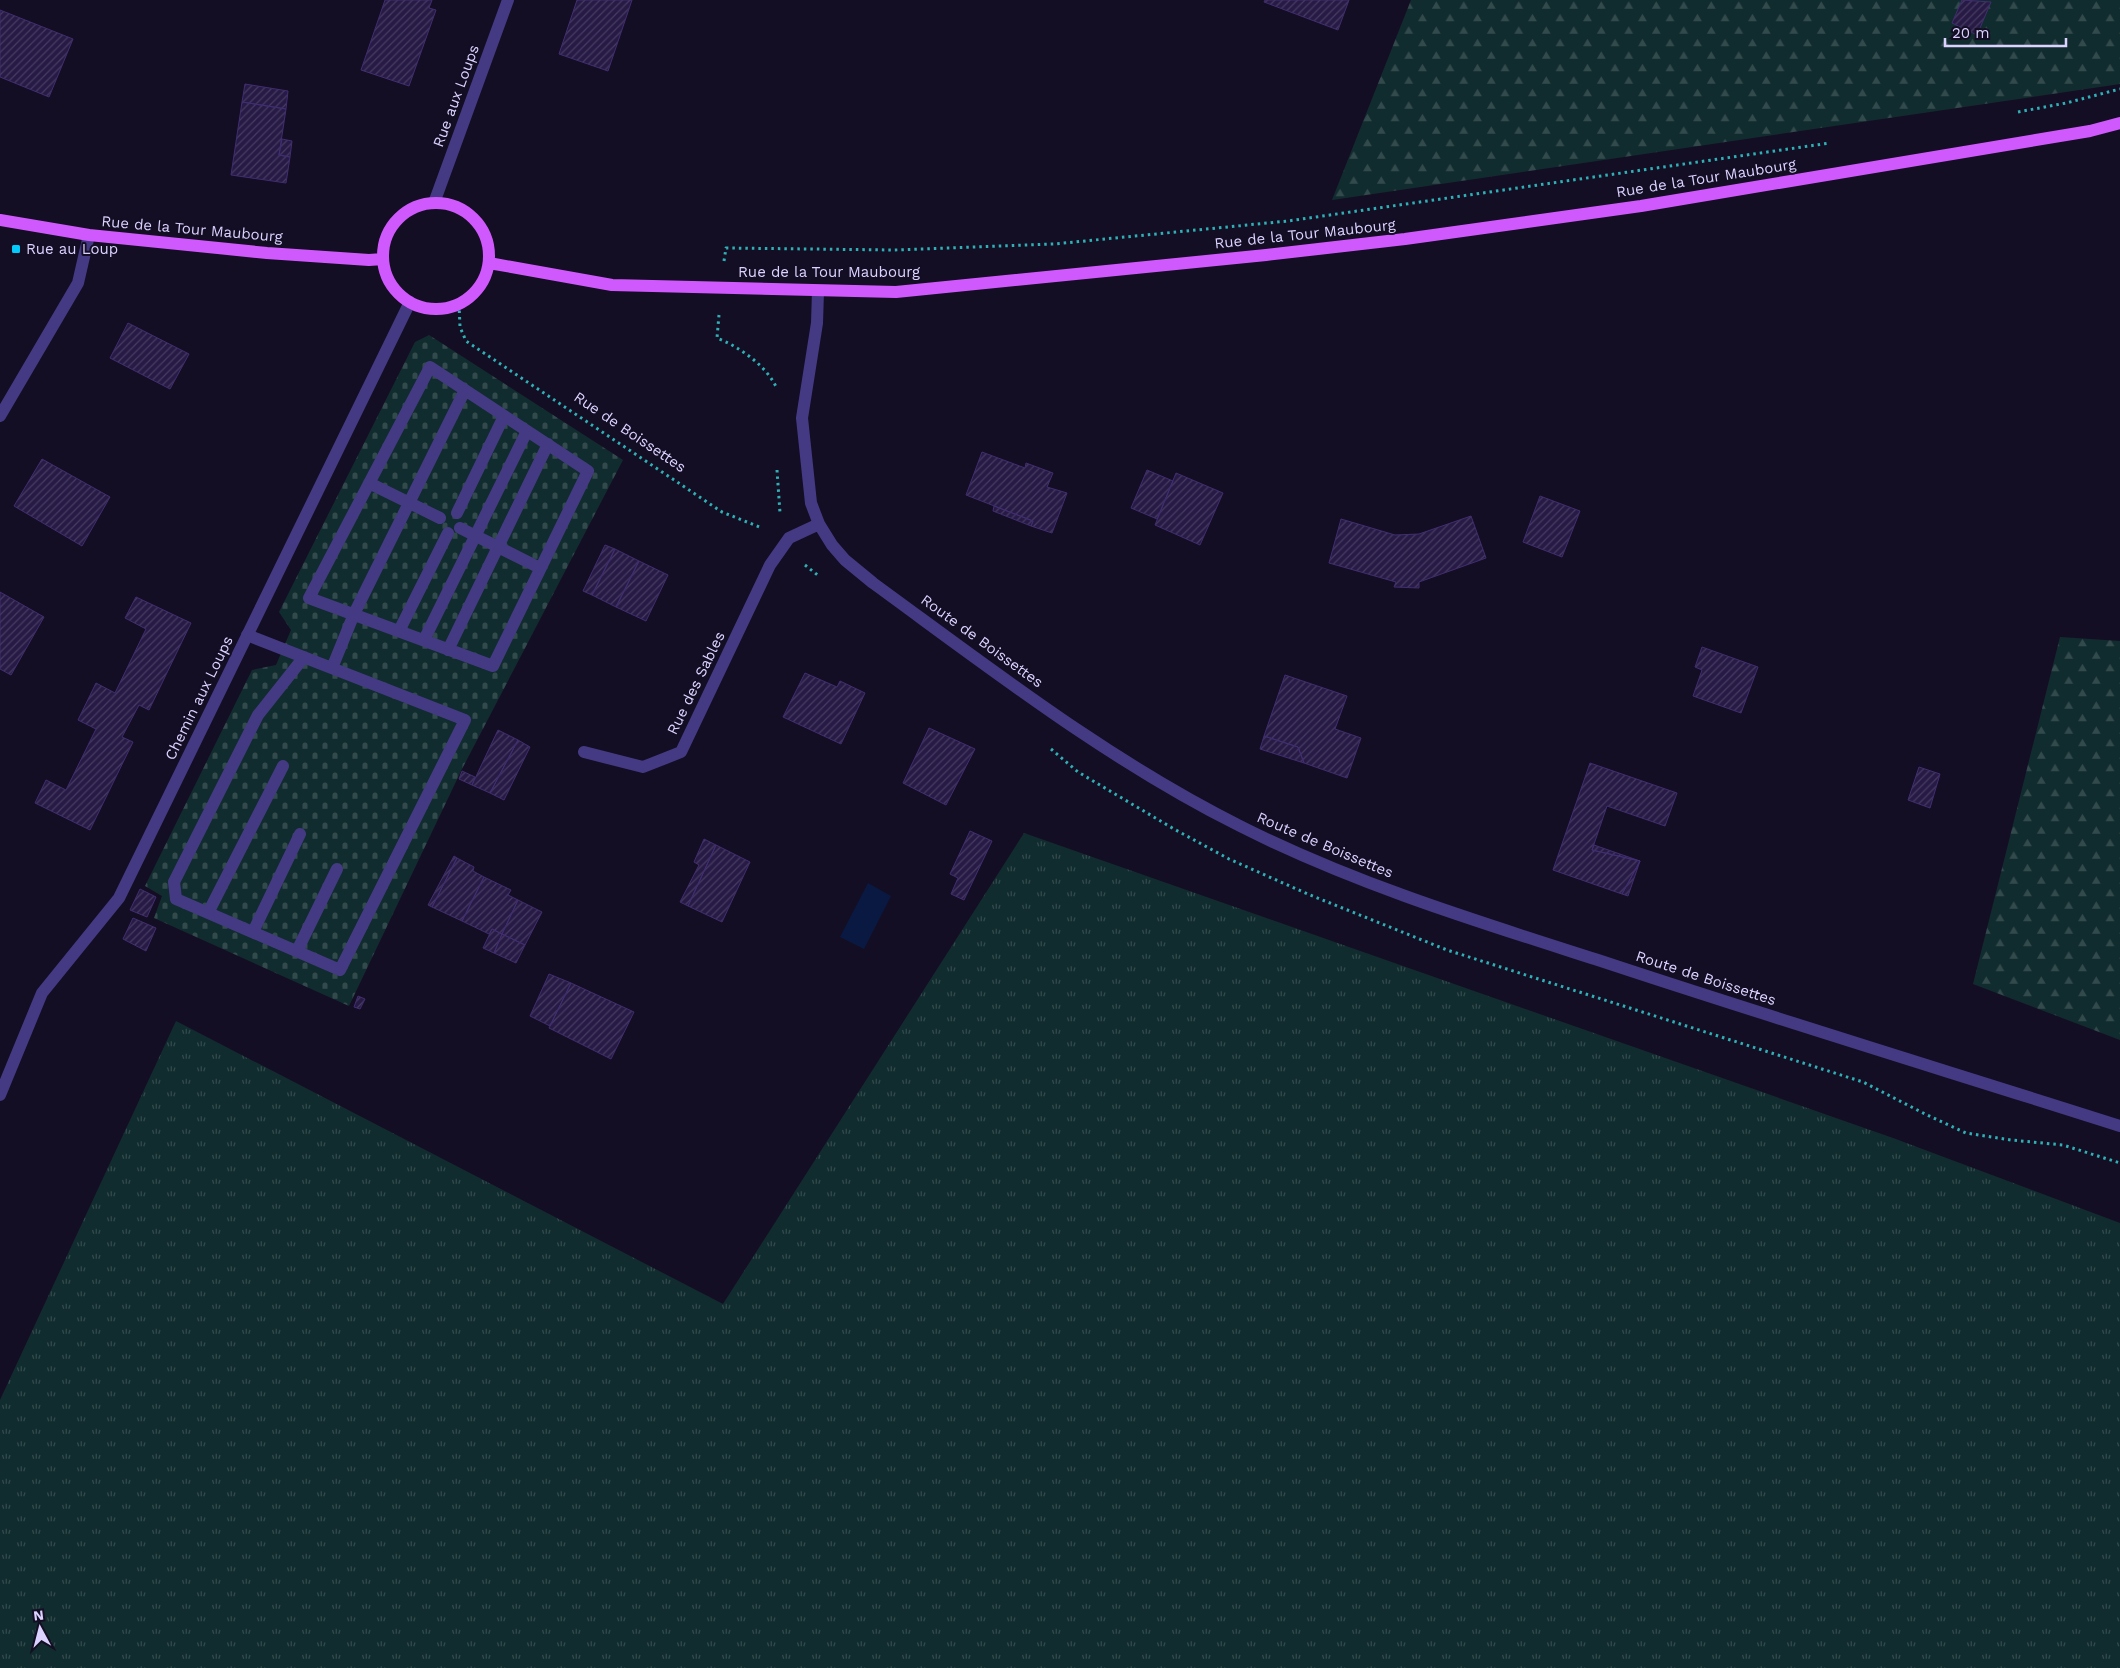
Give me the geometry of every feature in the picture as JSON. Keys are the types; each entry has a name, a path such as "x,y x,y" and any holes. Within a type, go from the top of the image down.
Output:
{"main road":[{"name":"Rue de la Tour Maubourg","path":"489,262 612,285 896,292 1266,255 1405,239 1661,202 2090,132 2120,123"},
{"path":"434,203 452,206 469,214 481,228 488,245 489,262 484,280 473,294 459,304 443,309 425,308 410,302 397,292 388,279 382,258 384,244 390,231 401,217 417,207 434,203"},
{"name":"Rue de la Tour Maubourg","path":"0,220 89,235 267,253 369,260 382,258"}],"street":[{"name":"Rue aux Loups","path":"434,203 508,0"},
{"path":"0,416 78,283 89,235"},
{"name":"Route de Boissettes","path":"818,291 817,323 802,418 811,504 819,524 832,545 845,560 859,571 1106,750 1153,780 1242,828 1388,890 1753,1011 2120,1126"},
{"name":"Chemin aux Loups","path":"0,1095 42,993 119,898 410,302"},
{"path":"430,367 465,390 588,471 493,666 309,598 430,367"},
{"path":"332,668 354,614 465,390"},
{"path":"457,513 504,416"},
{"path":"424,640 527,430"},
{"path":"448,650 548,444"},
{"path":"369,483 440,518"},
{"path":"447,511 457,513 461,517 460,528 452,533 448,533 440,527 440,518 447,511"},
{"path":"789,538 819,524"},
{"path":"460,528 540,568"},
{"path":"399,631 448,533"},
{"name":"Rue des Sables","path":"584,752 643,767 681,752 770,565 789,538"},
{"path":"248,635 465,720 340,970 176,899 174,882 258,715 304,657"},
{"path":"208,912 284,766"},
{"path":"253,932 300,834"},
{"path":"297,951 337,869"}],"path":[{"path":"2009,114 2066,103 2120,89"},
{"path":"778,392 773,378 753,360 717,338 726,248 894,250 1054,244 1288,221 1835,143"},
{"name":"Rue de Boissettes","path":"459,304 460,327 466,341 722,512 789,538"},
{"path":"777,465 778,510 795,556 822,578"},
{"path":"1051,748 1078,772 1229,859 1310,895 1446,950 1863,1082 1966,1133 2063,1145 2120,1163"}],"green space":[{"path":"1411,0 2120,0 2120,84 1332,200"},
{"path":"429,335 623,460 462,769 349,1006 154,918 162,896 145,886 252,670 276,665 291,630 279,612 415,342"},
{"path":"2060,637 2120,641 2120,1040 1973,984"},
{"path":"1024,833 1893,1138 2120,1223 2120,1668 0,1668 0,1400 176,1021 723,1304"}],"water":[{"path":"868,883 891,896 864,949 840,937"}],"building":[{"path":"385,0 432,0 429,8 436,10 409,86 361,70"},
{"path":"577,0 632,0 608,71 559,54"},
{"path":"1265,0 1349,0 1338,30 1264,2"},
{"path":"1962,0 1991,2 1977,35 1952,23"},
{"path":"0,10 73,39 49,97 0,77"},
{"path":"245,84 288,91 286,109 242,102"},
{"path":"242,102 286,109 279,155 290,157 286,183 231,175"},
{"path":"282,139 292,141 290,157 279,155"},
{"path":"128,323 189,354 170,389 110,358"},
{"path":"982,452 1025,468 1026,463 1053,473 1047,487 1067,493 1052,533 1031,526 1033,521 966,495"},
{"path":"42,459 110,497 82,546 14,506"},
{"path":"1147,470 1173,481 1157,519 1131,508"},
{"path":"1176,473 1223,493 1200,545 1155,525"},
{"path":"1540,496 1580,511 1562,557 1523,542"},
{"path":"994,506 1033,521 1031,526 993,511"},
{"path":"1471,516 1486,558 1419,582 1419,588 1394,587 1396,582 1329,563 1341,519 1395,535 1419,534"},
{"path":"605,545 615,549 592,595 583,591"},
{"path":"615,549 639,561 616,607 592,595"},
{"path":"639,561 668,575 646,621 616,607"},
{"path":"0,592 44,617 11,675 0,669"},
{"path":"136,597 191,623 149,710 139,705 122,737 133,742 90,830 35,803 46,780 66,790 96,729 78,720 96,683 115,693 146,629 125,618"},
{"path":"1702,647 1758,667 1741,713 1693,696 1702,670 1695,667"},
{"path":"805,673 837,687 840,681 865,693 841,744 783,717"},
{"path":"1285,675 1347,696 1335,729 1361,738 1347,778 1304,763 1298,747 1264,736"},
{"path":"929,728 975,749 946,805 903,783"},
{"path":"498,730 518,740 490,793 472,785"},
{"path":"1264,736 1298,747 1304,763 1260,749"},
{"path":"518,740 530,747 504,800 490,793"},
{"path":"1590,763 1677,793 1665,826 1607,806 1592,850 1640,861 1622,894 1553,870"},
{"path":"1919,767 1940,774 1930,808 1908,800"},
{"path":"462,771 475,777 472,785 459,779"},
{"path":"970,831 992,841 964,900 951,894 958,878 950,874"},
{"path":"704,839 716,845 688,906 680,902 699,865 694,862"},
{"path":"716,845 750,862 722,922 688,906"},
{"path":"1594,845 1640,861 1592,850"},
{"path":"454,856 457,858 432,907 428,905"},
{"path":"457,858 474,867 473,871 484,877 462,921 432,907"},
{"path":"1640,861 1628,896 1622,894"},
{"path":"484,877 511,890 508,895 518,900 502,934 492,929 489,934 462,921"},
{"path":"140,889 156,897 147,917 130,910"},
{"path":"518,900 542,912 525,945 502,934"},
{"path":"133,918 156,928 146,951 123,939"},
{"path":"492,929 502,934 494,953 483,948"},
{"path":"502,934 525,945 516,963 494,953"},
{"path":"549,974 571,983 550,1026 530,1016"},
{"path":"571,983 634,1012 611,1059 549,1028"},
{"path":"358,996 365,999 360,1009 354,1007"}],"place":[{"name":"Rue au Loup","path":"16,249"}]}
